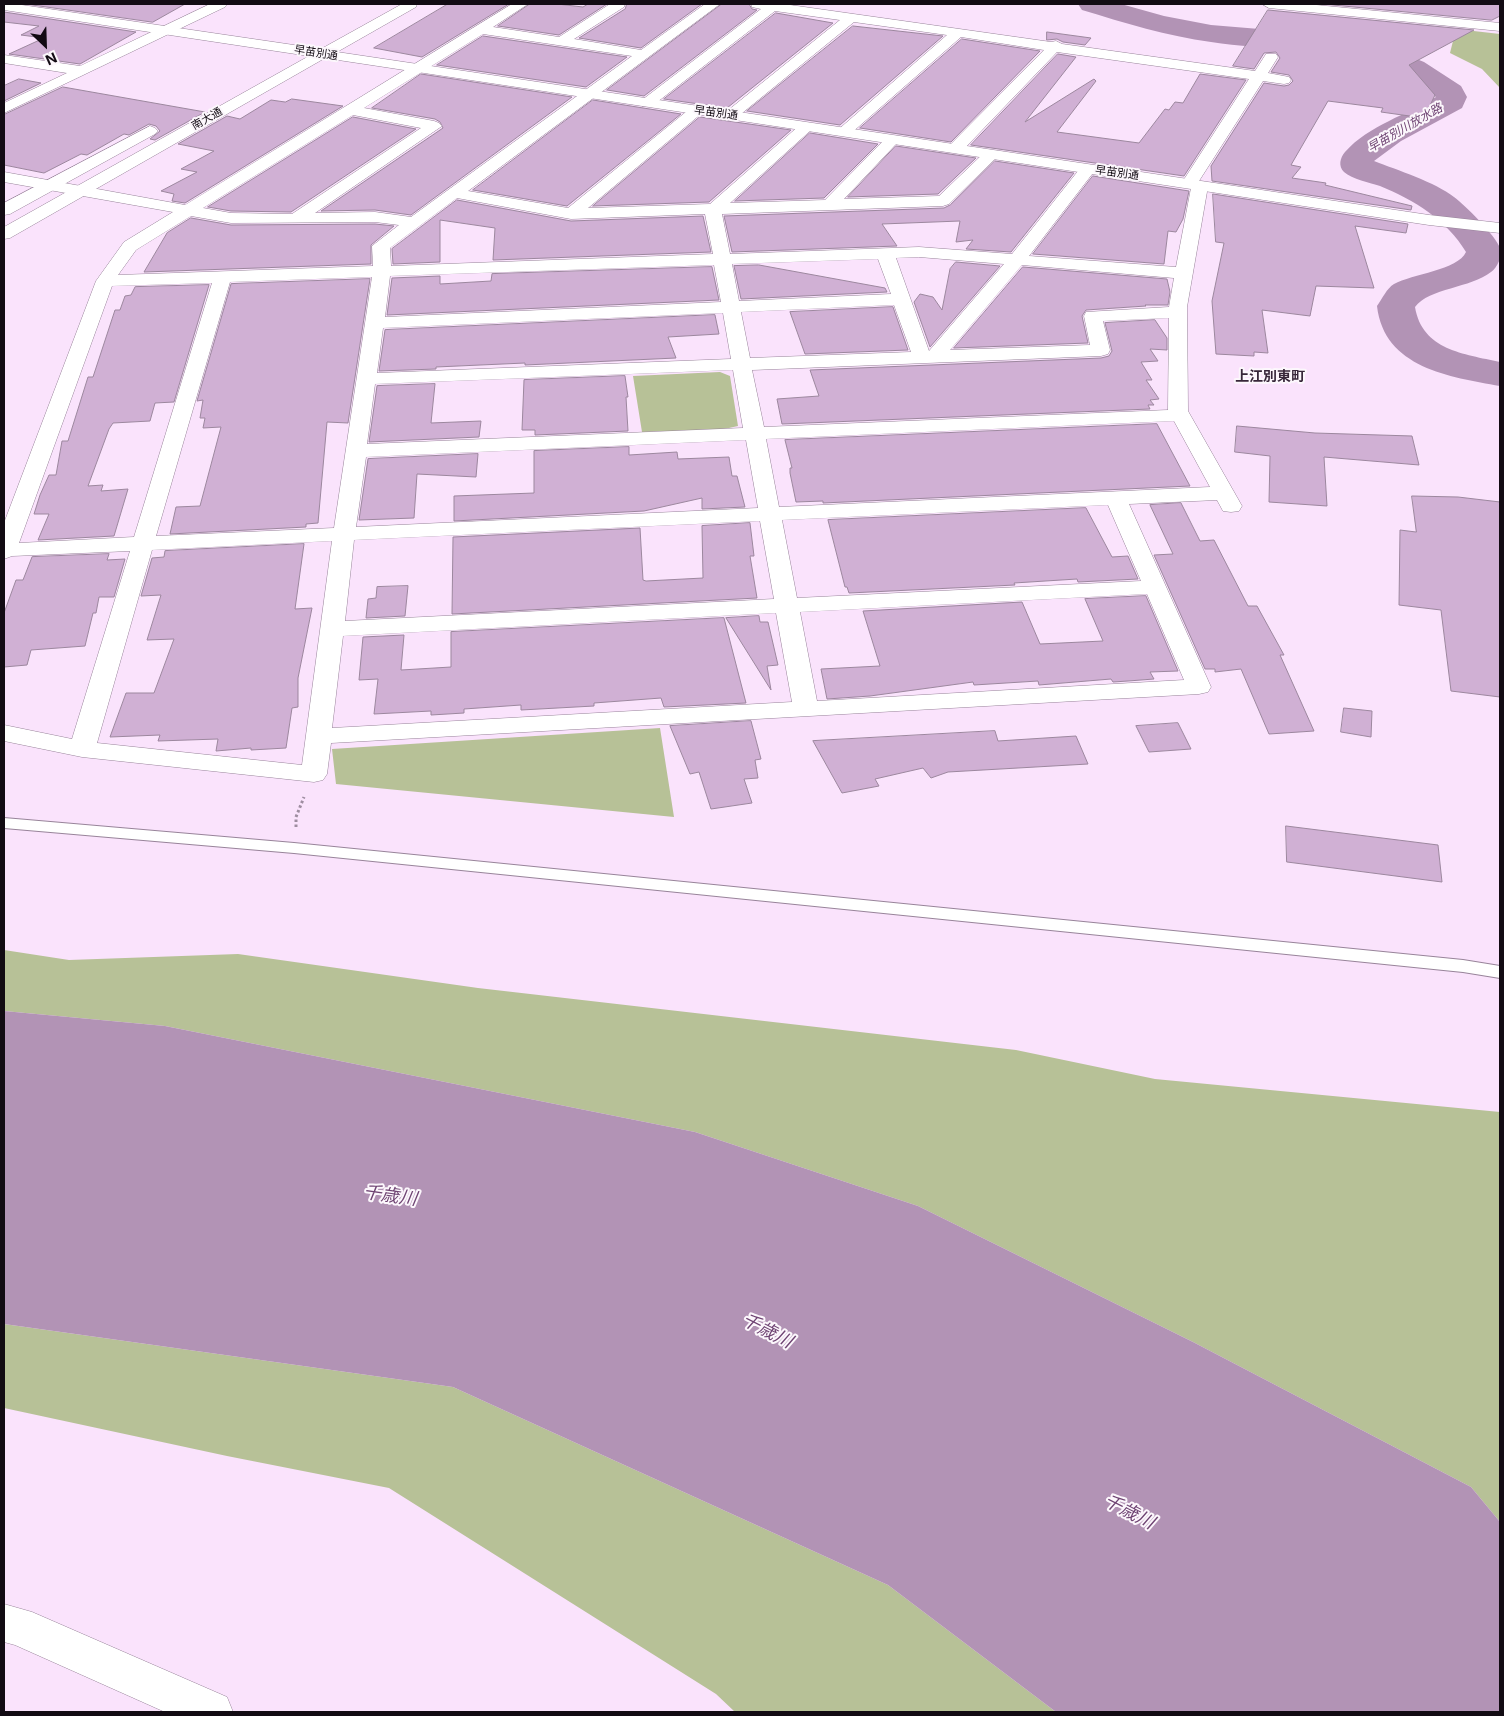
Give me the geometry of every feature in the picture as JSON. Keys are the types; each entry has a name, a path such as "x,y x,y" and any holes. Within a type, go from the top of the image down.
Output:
{"street":[{"path":"4,109 220,4"},
{"path":"281,61 385,4"},
{"name":"南大通","path":"4,234 411,4"},
{"path":"502,4 519,5"},
{"path":"562,41 620,4"},
{"path":"4,733 82,750 314,774 344,534 382,272 381,246 713,4"},
{"path":"757,4 1284,80"},
{"path":"1273,4 1500,27"},
{"path":"1400,17 1406,4"},
{"path":"519,5 130,246 105,281 4,551 1116,498 1227,500 1178,411 1178,312 1195,185 1271,57"},
{"name":"早苗別通","path":"4,6 1429,220 1500,228"},
{"path":"647,103 773,6"},
{"path":"731,115 852,17"},
{"path":"479,29 643,54"},
{"path":"844,132 959,32"},
{"path":"954,149 1056,46"},
{"path":"4,58 82,71"},
{"path":"296,219 434,126 352,110"},
{"path":"571,214 697,110"},
{"path":"4,210 160,125"},
{"path":"713,210 806,126"},
{"path":"830,205 892,140"},
{"path":"454,193 571,214 944,201 992,154"},
{"path":"928,356 1017,260 1088,169"},
{"path":"4,177 232,218 375,217 414,222"},
{"path":"713,210 785,606 806,709"},
{"path":"105,281 919,252 1184,273"},
{"path":"885,253 901,300 928,356"},
{"path":"82,750 222,278"},
{"path":"374,323 901,300"},
{"path":"366,379 1101,350 1093,316 1178,312"},
{"path":"356,451 1180,415"},
{"path":"319,736 1199,687 1116,498"},
{"path":"332,629 1155,587"},
{"path":"4,1624 18,1626 212,1712"}],"lane":[{"path":"4,823 294,848 1463,966 1500,972"}],"path":[{"path":"294,848 296,817 314,774"}],"green space":[{"path":"1456,29 1500,34 1500,88 1482,69 1450,53"},
{"path":"720,372 730,376 738,426 720,430 642,432 633,376"},
{"path":"660,728 674,817 336,784 332,749"},
{"path":"4,950 69,960 238,954 478,988 1016,1050 1155,1079 1500,1112 1500,1522 1471,1487 1193,1342 918,1206 695,1132 165,1026 4,1011"},
{"path":"4,1324 453,1387 888,1585 1056,1712 735,1712 716,1694 389,1488 227,1456 4,1408"}],"water":[{"name":"千歳川","path":"4,1011 165,1026 695,1132 918,1206 1193,1342 1471,1487 1500,1522 1500,1712 1056,1712 888,1585 453,1387 4,1324"}],"building":[{"path":"26,4 185,4 153,22"},
{"path":"448,4 509,4 422,57 374,48"},
{"path":"530,4 557,4 583,7 588,4 607,4 559,35 498,26"},
{"path":"627,4 702,4 641,48 579,38 625,9"},
{"path":"722,4 749,4 752,9 757,10 644,96 607,90"},
{"path":"1323,4 1500,4 1500,16 1492,20"},
{"path":"1268,10 1474,30 1409,65 1435,95 1424,118 1381,112 1383,108 1328,101 1291,165 1301,167 1292,178 1326,183 1325,185 1412,206 1411,210 1212,181 1211,166 1264,83 1284,86 1289,85 1293,81 1289,75 1271,72 1280,58 1276,52 1264,53 1254,69 1233,66"},
{"path":"4,12 136,32 80,64 9,54 44,38 21,35 39,26 4,22"},
{"path":"776,13 833,23 727,108 664,99"},
{"path":"853,26 943,36 840,125 747,111"},
{"path":"1047,32 1091,38 1085,45 1063,42 1057,39 1047,40"},
{"path":"483,36 627,57 586,87 437,65"},
{"path":"962,39 1040,51 951,142 860,128"},
{"path":"1058,54 1076,57 1025,122 1094,79 1096,81 1057,132 1139,143 1165,109 1169,110 1175,102 1183,103 1200,74 1246,80 1184,176 971,145"},
{"path":"421,74 572,97 411,215 375,210 321,211 443,128 440,122 435,119 372,108"},
{"path":"19,79 41,83 4,101 4,86"},
{"path":"63,87 205,112 155,140 150,139 160,131 156,126 149,124 129,135 124,134 87,155 81,154 44,173 4,165 4,115"},
{"path":"292,99 343,106 185,203 172,201 174,194 161,191 197,172 181,169 214,151 178,144 227,116 240,119 271,100 285,102"},
{"path":"593,100 681,114 567,206 473,190"},
{"path":"353,117 416,129 291,212 231,211 208,207"},
{"path":"700,117 791,130 709,202 593,206"},
{"path":"810,133 878,144 824,198 735,201"},
{"path":"896,146 976,158 938,194 848,197"},
{"path":"995,161 1074,173 1011,252 966,249 973,240 956,242 960,221 882,224 897,246 732,252 724,216 944,208 950,205"},
{"path":"1093,176 1189,191 1183,219 1176,232 1168,231 1164,264 1033,254"},
{"path":"1213,194 1408,224 1406,233 1355,226 1374,288 1316,286 1310,316 1262,310 1268,353 1254,352 1254,356 1216,354 1212,301 1224,243 1216,242"},
{"path":"457,200 571,221 703,216 711,252 493,260 495,228 440,220 440,262 393,264 392,249"},
{"path":"191,218 231,225 375,224 394,226 371,245 371,264 144,272 167,233"},
{"path":"956,262 1000,266 930,347 914,302 920,294 933,297 942,310 950,269"},
{"path":"759,265 885,288 887,292 741,299 734,266"},
{"path":"712,267 719,300 387,315 392,278 440,276 440,284 491,281 492,274"},
{"path":"1023,267 1167,279 1170,292 1168,305 1086,310 1082,316 1088,343 954,348"},
{"path":"370,279 348,423 327,422 318,523 306,524 306,527 170,534 176,507 200,506 221,427 203,428 205,418 200,418 203,400 197,401 231,284"},
{"path":"209,285 174,402 155,403 150,421 113,423 109,429 88,486 103,485 101,491 128,489 114,536 38,540 49,514 34,514 40,495 49,475 56,475 62,441 68,441 88,377 93,377 115,310 120,310 125,296 131,295 135,287"},
{"path":"893,307 908,350 805,354 790,312"},
{"path":"715,315 719,334 668,337 676,358 525,365 525,363 379,371 385,330"},
{"path":"1155,320 1167,338 1167,350 1150,349 1158,361 1141,362 1152,380 1146,380 1159,399 1150,400 1154,405 1148,405 1150,409 782,424 777,399 819,396 810,370 1101,358 1109,356 1112,351 1105,323"},
{"path":"625,376 628,397 626,397 628,431 535,435 535,430 522,430 524,380"},
{"path":"435,384 431,423 481,421 479,437 369,442 377,386"},
{"path":"1157,424 1190,486 823,503 823,501 796,502 790,473 790,468 792,468 785,440"},
{"path":"1237,426 1315,433 1412,436 1419,465 1324,457 1327,506 1269,502 1270,456 1235,452"},
{"path":"629,447 629,455 677,452 678,459 729,457 732,476 737,476 745,507 702,509 702,498 644,511 454,521 454,496 534,493 534,451"},
{"path":"478,454 476,477 417,474 414,518 359,520 368,459"},
{"path":"1412,496 1458,497 1500,502 1500,697 1451,691 1441,610 1399,605 1400,530 1416,532"},
{"path":"1181,503 1200,541 1214,540 1248,606 1257,606 1284,655 1280,655 1314,731 1269,734 1241,669 1215,672 1215,669 1205,669 1154,555 1173,554 1150,505"},
{"path":"1086,508 1112,557 1128,556 1138,579 1078,582 1077,579 1014,583 1015,585 849,593 847,587 845,587 828,520"},
{"path":"750,523 754,556 750,556 757,598 452,614 453,537 640,528 643,580 646,581 703,578 702,526"},
{"path":"304,544 295,609 312,608 298,678 298,707 292,708 286,748 216,751 218,739 158,741 160,735 110,737 126,693 154,693 174,639 147,640 161,595 141,596 152,558 164,557 165,551"},
{"path":"109,554 107,560 125,559 114,597 99,597 96,613 93,613 85,646 31,650 27,665 4,667 4,613 16,580 23,580 32,557"},
{"path":"408,586 405,616 366,618 368,599 376,598 377,587"},
{"path":"1146,596 1178,671 1150,672 1154,679 1113,682 1111,679 1039,685 1038,681 974,685 973,682 870,696 827,699 821,669 880,666 863,611 1022,602 1040,644 1103,641 1085,599"},
{"path":"759,616 760,622 768,622 778,665 767,666 771,690 726,618"},
{"path":"724,618 746,703 664,707 661,698 594,703 594,706 521,710 521,705 464,709 464,713 431,715 431,711 374,714 378,679 359,680 363,637 404,635 401,670 451,667 451,632"},
{"path":"1344,708 1372,711 1371,737 1341,732"},
{"path":"751,721 761,759 755,760 758,778 744,779 752,803 711,809 699,772 690,774 670,726"},
{"path":"1178,723 1191,749 1149,752 1136,726"},
{"path":"995,731 998,741 1076,736 1088,764 948,772 931,778 923,768 875,779 879,786 842,793 813,741"},
{"path":"1286,826 1438,845 1442,882 1287,862"}],"waterway":[{"name":"早苗別川放水路","path":"1092,4 1159,23 1211,34 1320,43 1365,51 1387,57 1413,68 1450,92 1451,101 1378,141 1357,159 1357,166 1401,183 1442,204 1476,239 1484,252 1479,264 1459,275 1439,280 1406,293 1396,306 1398,318 1408,338 1418,348 1430,355 1457,365 1500,374"}],"district":[{"name":"上江別東町","path":"1270,377"}]}
